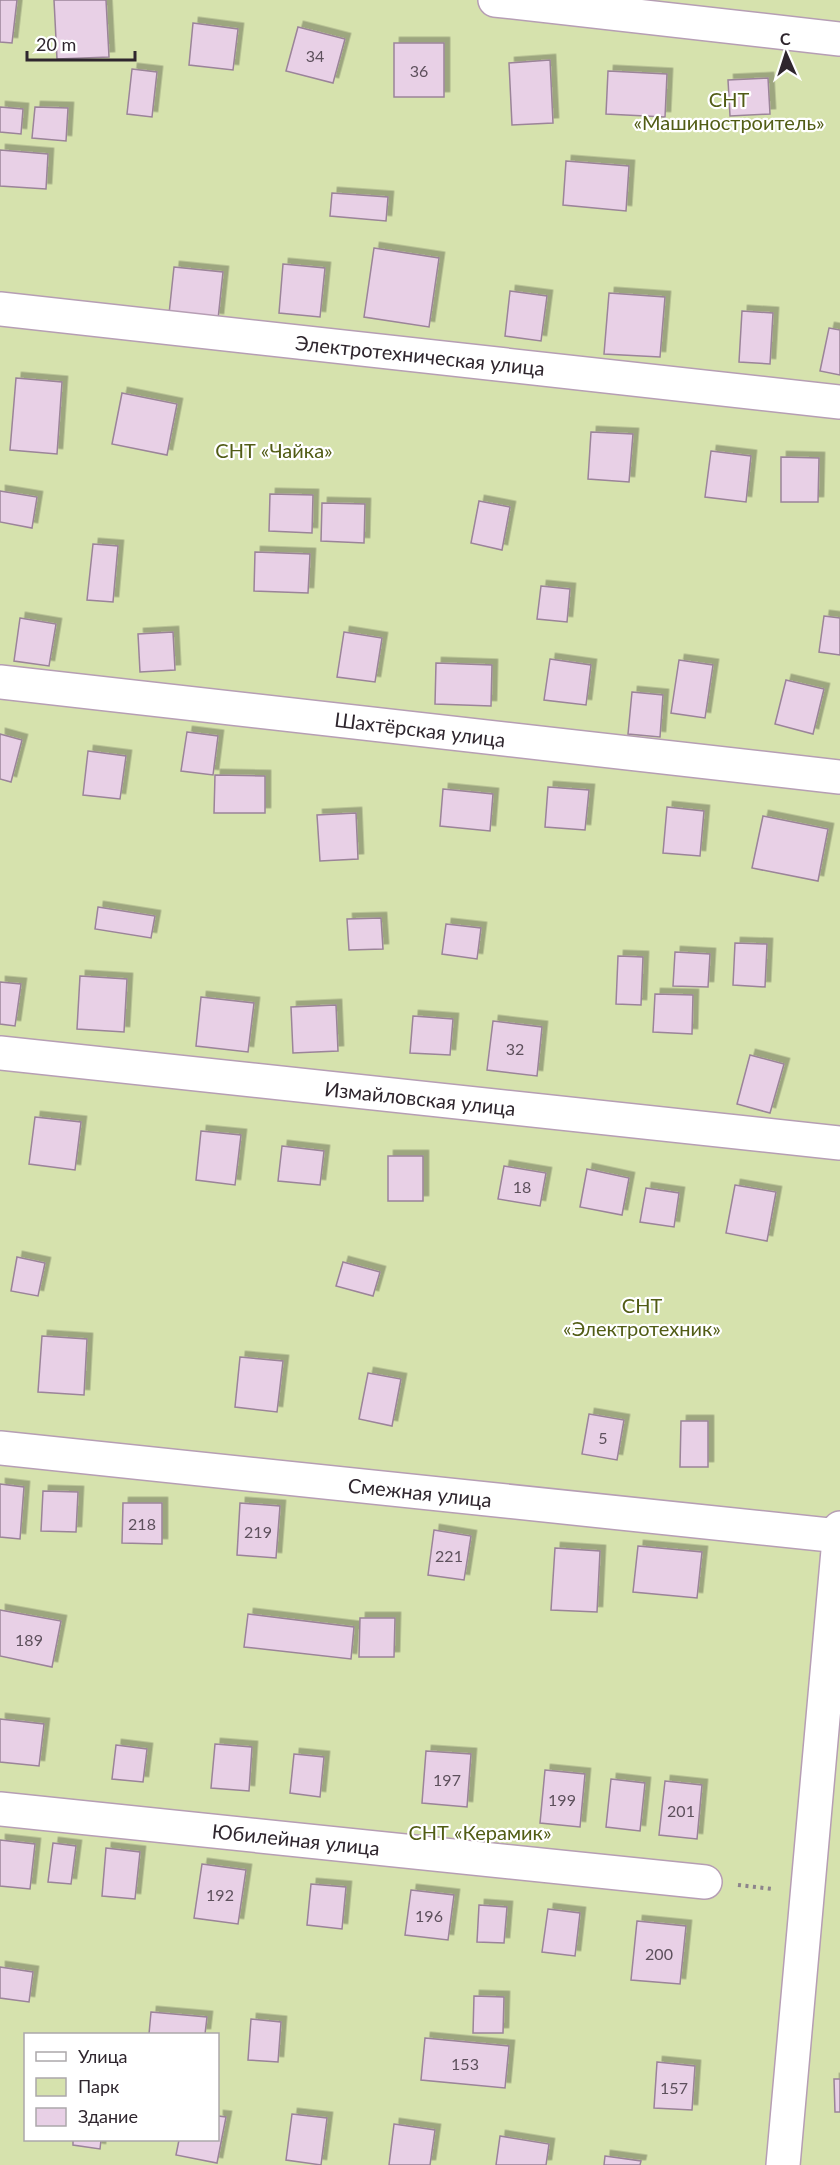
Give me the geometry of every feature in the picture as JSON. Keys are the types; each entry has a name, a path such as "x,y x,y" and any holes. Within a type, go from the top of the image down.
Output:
{"street":[{"path":"495,0 840,39"},
{"name":"Электротехническая улица","path":"0,309 840,402"},
{"name":"Шахтёрская улица","path":"0,682 840,777"},
{"name":"Измайловская улица","path":"0,1053 840,1143"},
{"name":"Смежная улица","path":"0,1448 840,1536"},
{"path":"783,2165 840,1528"},
{"name":"Юбилейная улица","path":"0,1809 705,1882"}],"path":[{"path":"705,1882 807,1893"}],"green space":[{"path":"0,0 840,0 840,2165 0,2165"}],"building":[{"path":"0,0 17,0 12,43 0,42"},
{"path":"54,0 106,0 109,57 57,59"},
{"path":"193,23 238,29 233,70 189,65"},
{"path":"298,27 345,39 333,83 286,71"},
{"path":"394,43 444,43 444,97 394,97"},
{"path":"550,60 553,123 512,125 509,63"},
{"path":"132,69 157,72 152,117 127,114"},
{"path":"608,71 667,74 665,117 606,114"},
{"path":"768,78 770,114 730,116 728,80"},
{"path":"0,107 23,109 21,134 0,132"},
{"path":"35,107 68,108 66,141 32,138"},
{"path":"0,150 48,154 46,189 0,186"},
{"path":"566,161 629,166 626,211 563,205"},
{"path":"332,193 388,197 386,221 330,216"},
{"path":"374,248 439,258 429,327 364,317"},
{"path":"283,264 325,268 320,317 279,313"},
{"path":"174,267 223,272 218,319 169,314"},
{"path":"510,291 547,296 541,341 505,336"},
{"path":"609,293 665,297 660,357 604,354"},
{"path":"742,311 773,313 770,364 739,362"},
{"path":"829,328 840,330 840,375 820,371"},
{"path":"16,378 62,382 57,454 10,450"},
{"path":"122,393 177,404 167,455 112,444"},
{"path":"591,432 633,434 629,482 588,479"},
{"path":"711,451 751,456 746,502 705,497"},
{"path":"781,457 819,458 818,502 781,502"},
{"path":"0,491 37,497 32,528 0,522"},
{"path":"270,494 313,495 312,533 269,531"},
{"path":"479,501 510,507 502,550 471,543"},
{"path":"322,503 365,504 364,543 321,541"},
{"path":"93,544 118,546 113,602 87,600"},
{"path":"255,552 310,554 308,593 254,591"},
{"path":"541,586 570,589 567,622 537,619"},
{"path":"824,616 840,618 840,655 819,652"},
{"path":"20,618 56,624 49,666 14,661"},
{"path":"173,632 175,670 140,672 138,634"},
{"path":"344,632 382,638 375,682 337,677"},
{"path":"550,659 591,665 586,705 544,700"},
{"path":"679,660 713,665 705,718 671,713"},
{"path":"436,663 492,665 491,706 435,704"},
{"path":"786,680 824,689 813,734 775,724"},
{"path":"632,692 663,695 660,737 628,734"},
{"path":"187,732 218,736 213,775 181,771"},
{"path":"0,734 22,740 11,782 0,779"},
{"path":"88,751 126,756 120,799 83,795"},
{"path":"215,775 265,776 265,813 214,813"},
{"path":"548,787 589,790 585,830 545,827"},
{"path":"443,789 493,794 490,831 440,826"},
{"path":"667,807 704,811 700,856 663,853"},
{"path":"356,813 358,859 320,861 317,815"},
{"path":"763,816 828,829 818,881 752,868"},
{"path":"98,907 155,916 151,938 95,929"},
{"path":"381,918 383,949 349,950 347,919"},
{"path":"446,924 481,928 477,959 442,954"},
{"path":"735,943 767,944 765,987 733,985"},
{"path":"675,952 710,954 708,987 673,986"},
{"path":"618,956 643,957 641,1005 616,1004"},
{"path":"80,976 127,979 124,1032 77,1029"},
{"path":"0,982 21,984 15,1026 0,1024"},
{"path":"655,994 693,995 692,1034 653,1032"},
{"path":"201,997 254,1003 248,1052 196,1046"},
{"path":"336,1005 338,1051 293,1053 291,1007"},
{"path":"413,1016 453,1019 450,1055 410,1053"},
{"path":"493,1021 542,1027 537,1076 487,1070"},
{"path":"750,1055 784,1064 770,1113 737,1104"},
{"path":"35,1117 81,1122 75,1170 29,1164"},
{"path":"201,1131 241,1135 235,1185 196,1180"},
{"path":"282,1146 324,1151 320,1185 278,1181"},
{"path":"388,1156 423,1156 423,1201 388,1201"},
{"path":"504,1166 546,1173 540,1206 498,1199"},
{"path":"587,1169 629,1178 622,1215 580,1207"},
{"path":"735,1185 776,1192 767,1241 726,1233"},
{"path":"646,1188 679,1193 674,1227 640,1222"},
{"path":"17,1257 45,1263 38,1296 11,1291"},
{"path":"343,1262 380,1272 373,1296 336,1286"},
{"path":"42,1336 87,1339 84,1395 38,1392"},
{"path":"240,1357 283,1361 277,1412 235,1407"},
{"path":"368,1373 401,1379 392,1426 359,1419"},
{"path":"589,1414 624,1420 617,1460 582,1454"},
{"path":"681,1421 708,1421 708,1467 680,1467"},
{"path":"0,1484 24,1487 20,1539 0,1537"},
{"path":"43,1491 78,1492 76,1532 41,1531"},
{"path":"123,1503 162,1503 162,1544 122,1543"},
{"path":"240,1503 280,1506 276,1558 237,1555"},
{"path":"434,1530 471,1536 464,1580 428,1575"},
{"path":"638,1546 702,1552 697,1598 633,1592"},
{"path":"555,1548 600,1551 597,1612 551,1610"},
{"path":"0,1610 61,1621 52,1667 0,1656"},
{"path":"248,1614 354,1627 351,1659 244,1647"},
{"path":"360,1618 395,1618 394,1657 359,1657"},
{"path":"0,1719 44,1724 39,1766 0,1762"},
{"path":"215,1744 252,1747 249,1791 211,1788"},
{"path":"116,1745 147,1749 143,1782 112,1779"},
{"path":"426,1751 471,1754 467,1807 422,1803"},
{"path":"294,1754 324,1757 320,1797 290,1793"},
{"path":"545,1770 585,1774 580,1827 540,1823"},
{"path":"611,1779 645,1783 640,1831 606,1827"},
{"path":"665,1781 702,1785 697,1839 659,1835"},
{"path":"0,1840 35,1844 30,1889 0,1886"},
{"path":"53,1843 76,1846 71,1884 48,1882"},
{"path":"106,1848 140,1852 135,1899 102,1896"},
{"path":"202,1864 246,1870 238,1924 194,1918"},
{"path":"311,1884 346,1887 342,1929 307,1925"},
{"path":"411,1890 454,1895 448,1940 405,1935"},
{"path":"479,1905 507,1907 504,1943 477,1942"},
{"path":"548,1909 580,1913 575,1956 542,1952"},
{"path":"637,1921 686,1926 680,1984 631,1980"},
{"path":"0,1967 33,1972 29,2002 0,1998"},
{"path":"474,1996 504,1997 503,2033 473,2033"},
{"path":"151,2012 207,2017 205,2033 149,2033"},
{"path":"251,2019 281,2022 278,2062 248,2060"},
{"path":"425,2038 509,2046 505,2088 421,2080"},
{"path":"657,2062 695,2066 692,2110 654,2108"},
{"path":"834,2079 840,2079 840,2112 835,2112"},
{"path":"292,2114 327,2118 321,2165 286,2160"},
{"path":"219,2116 226,2117 217,2163 176,2155 179,2141 219,2141"},
{"path":"394,2124 435,2130 430,2165 389,2165"},
{"path":"500,2136 549,2144 546,2165 496,2165"},
{"path":"73,2141 101,2141 100,2149 73,2145"},
{"path":"605,2156 641,2161 640,2165 604,2165"}],"park label":[{"name":"СНТ «Машиностроитель»","path":"729,110"},
{"name":"СНТ «Чайка»","path":"274,450"},
{"name":"СНТ «Электротехник»","path":"642,1316"},
{"name":"СНТ «Керамик»","path":"480,1832"}]}
